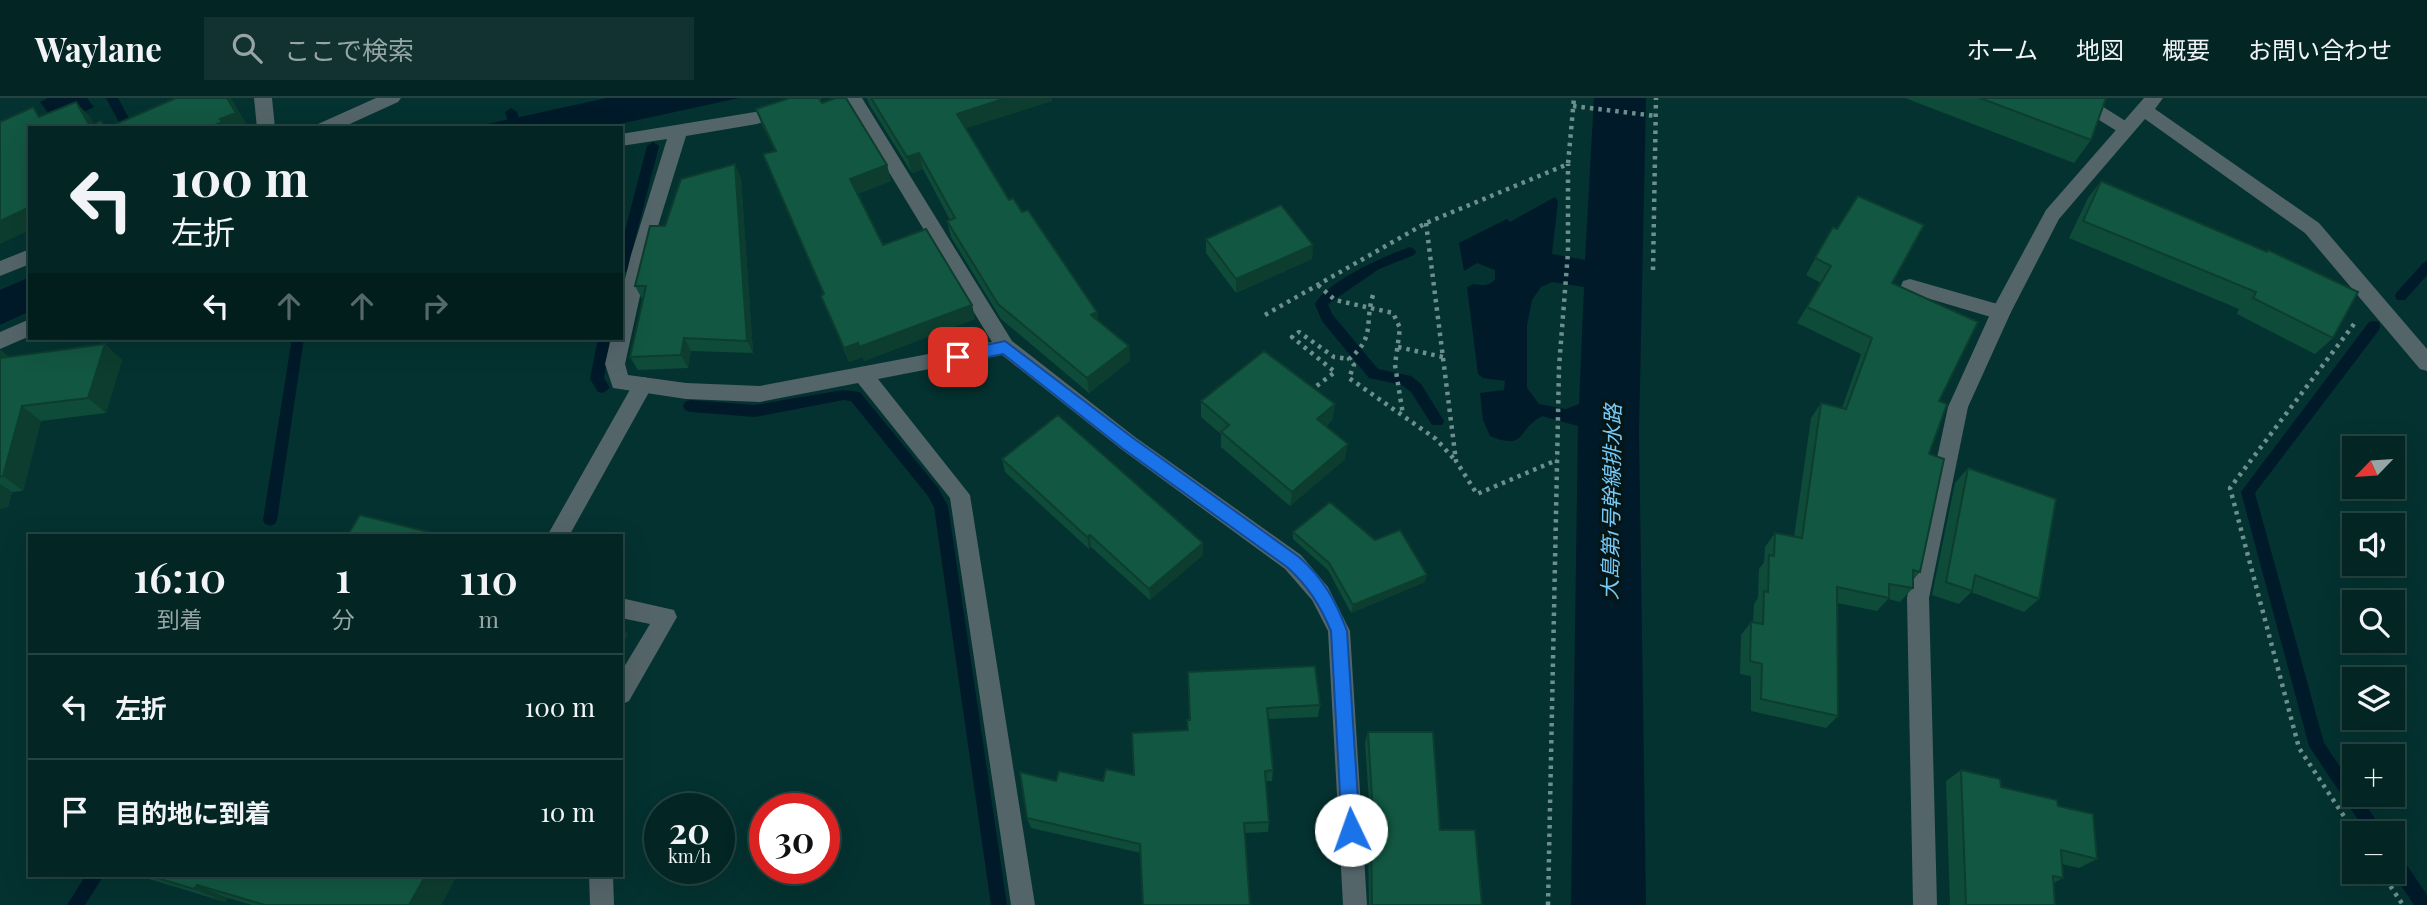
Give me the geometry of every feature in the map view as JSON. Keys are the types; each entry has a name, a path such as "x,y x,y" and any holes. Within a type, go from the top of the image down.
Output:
{"street":[{"path":"263,98 266,126"},
{"path":"623,140 757,118 812,98"},
{"path":"853,98 1005,347 1128,443 1293,562 1312,579 1330,607 1339,631 1354,905"},
{"path":"2076,98 2126,129"},
{"path":"328,126 386,99"},
{"path":"1925,905 1918,598 1958,407 2001,312 2052,215 2149,104 2312,228 2427,363"},
{"path":"623,328 640,255 678,132"},
{"path":"0,269 28,257"},
{"path":"1910,286 2001,312"},
{"path":"0,341 28,328"},
{"path":"620,340 615,364 620,382 686,391 760,394 1005,347"},
{"path":"864,376 960,495 1023,905"},
{"path":"558,534 643,385"},
{"path":"623,608 666,617 623,691"},
{"path":"601,877 601,905"}],"path":[{"path":"1548,905 1558,428 1568,252 1568,164 1574,98"},
{"path":"1653,270 1657,98"},
{"path":"1573,106 1655,116"},
{"path":"1265,315 1426,223 1568,164"},
{"path":"1426,223 1456,461"},
{"path":"1318,285 1335,300 1393,313 1403,330 1395,370 1403,416"},
{"path":"1308,393 1335,372 1292,337 1299,332 1334,357 1351,357 1363,348 1369,338 1368,308 1373,295"},
{"path":"2347,821 2299,748 2230,488 2373,299"},
{"path":"1398,347 1443,357"},
{"path":"1351,357 1354,365 1349,378 1436,439 1456,461 1477,494 1557,460"},
{"path":"2389,884 2403,905"}],"water":[{"path":"48,98 87,98 94,107 57,125 40,102"},
{"path":"607,98 739,98 610,126 478,126"},
{"name":"大島第1号幹線排水路","path":"1594,98 1646,98 1639,433 1646,905 1571,905 1578,426 1542,416 1516,440 1502,440 1490,436 1483,420 1480,393 1504,390 1505,381 1483,378 1478,374 1467,287 1490,283 1495,279 1495,270 1477,263 1464,271 1459,243 1507,219 1510,222 1555,197 1558,201 1552,254 1585,260","holes":["1552,282 1584,287 1579,404 1566,409 1539,404 1527,388 1527,325 1532,300 1541,287"]},
{"path":"28,278 28,312 0,325 0,290"}],"building":[{"path":"176,98 227,98 236,113 220,119 222,122 213,126 112,126"},
{"path":"790,98 819,98 822,103 846,98 887,165 850,179 883,245 926,229 972,305 859,347 858,343 844,348 821,296 824,294 763,154 776,151 756,109"},
{"path":"871,98 1006,98 957,114 1009,200 1013,198 1022,212 1028,210 1097,312 1091,315 1129,346 1087,378 998,304 947,221 955,218 919,153 907,157"},
{"path":"1980,98 2106,98 2091,140"},
{"path":"76,102 90,126 28,126 28,208 0,221 0,122 33,107 39,117"},
{"path":"101,121 104,126 90,126"},
{"path":"735,164 747,341 684,338 681,355 630,357 646,286 635,286 650,226 665,226 681,179"},
{"path":"2101,181 2267,252 2268,250 2358,292 2333,338 2253,298 2256,292 2083,221"},
{"path":"1858,196 1924,225 1892,283 1978,322 1939,401 1947,404 1929,454 1944,459 1920,572 1913,570 1913,588 1889,584 1889,598 1837,587 1838,716 1761,699 1762,664 1750,661 1751,622 1763,624 1764,591 1768,592 1769,555 1774,556 1775,533 1802,538 1821,403 1846,409 1872,338 1807,307 1831,266 1815,258 1833,227 1837,229"},
{"path":"1281,205 1313,245 1236,279 1206,239"},
{"path":"105,344 88,398 22,406 3,476 0,477 0,358"},
{"path":"1264,351 1335,404 1317,419 1348,444 1292,492 1221,432 1229,425 1201,401"},
{"path":"1058,415 1203,543 1149,589 1090,535 1087,537 1002,459"},
{"path":"1968,468 2056,499 2039,599 1975,575 1972,591 1946,582"},
{"path":"1330,502 1375,540 1400,530 1427,575 1353,605 1329,563 1293,532"},
{"path":"360,515 432,533 432,534 348,534"},
{"path":"1315,666 1320,705 1267,708 1273,770 1265,771 1269,822 1244,823 1250,905 1143,905 1140,844 1027,818 1020,772 1056,781 1059,771 1103,781 1106,769 1134,775 1132,733 1188,730 1188,672"},
{"path":"1368,732 1433,732 1440,830 1475,830 1482,905 1372,905 1371,830 1374,830"},
{"path":"1961,770 2000,779 2001,787 2057,800 2058,806 2093,814 2097,859 2061,850 2063,878 2053,876 2055,905 1966,905"},
{"path":"154,877 425,877 409,905 265,905 197,885 194,889"}],"waterway":[{"path":"112,98 127,126"},
{"path":"511,112 515,126"},
{"path":"623,263 653,146"},
{"path":"1410,252 1375,266 1325,298 1321,304 1327,317 1374,374 1406,380 1416,388 1437,421"},
{"path":"2401,296 2427,266"},
{"path":"2368,821 2317,746 2248,492 2374,326"},
{"path":"270,520 298,340"},
{"path":"603,388 597,379 604,340"},
{"path":"690,406 755,411 843,395 855,396 933,492 941,506 999,905"},
{"path":"75,905 95,877"},
{"path":"2405,877 2424,905"}],"route":[{"path":"958,357 1005,347 1035,373 1293,562 1312,579 1330,607 1339,631 1351,830"}]}
